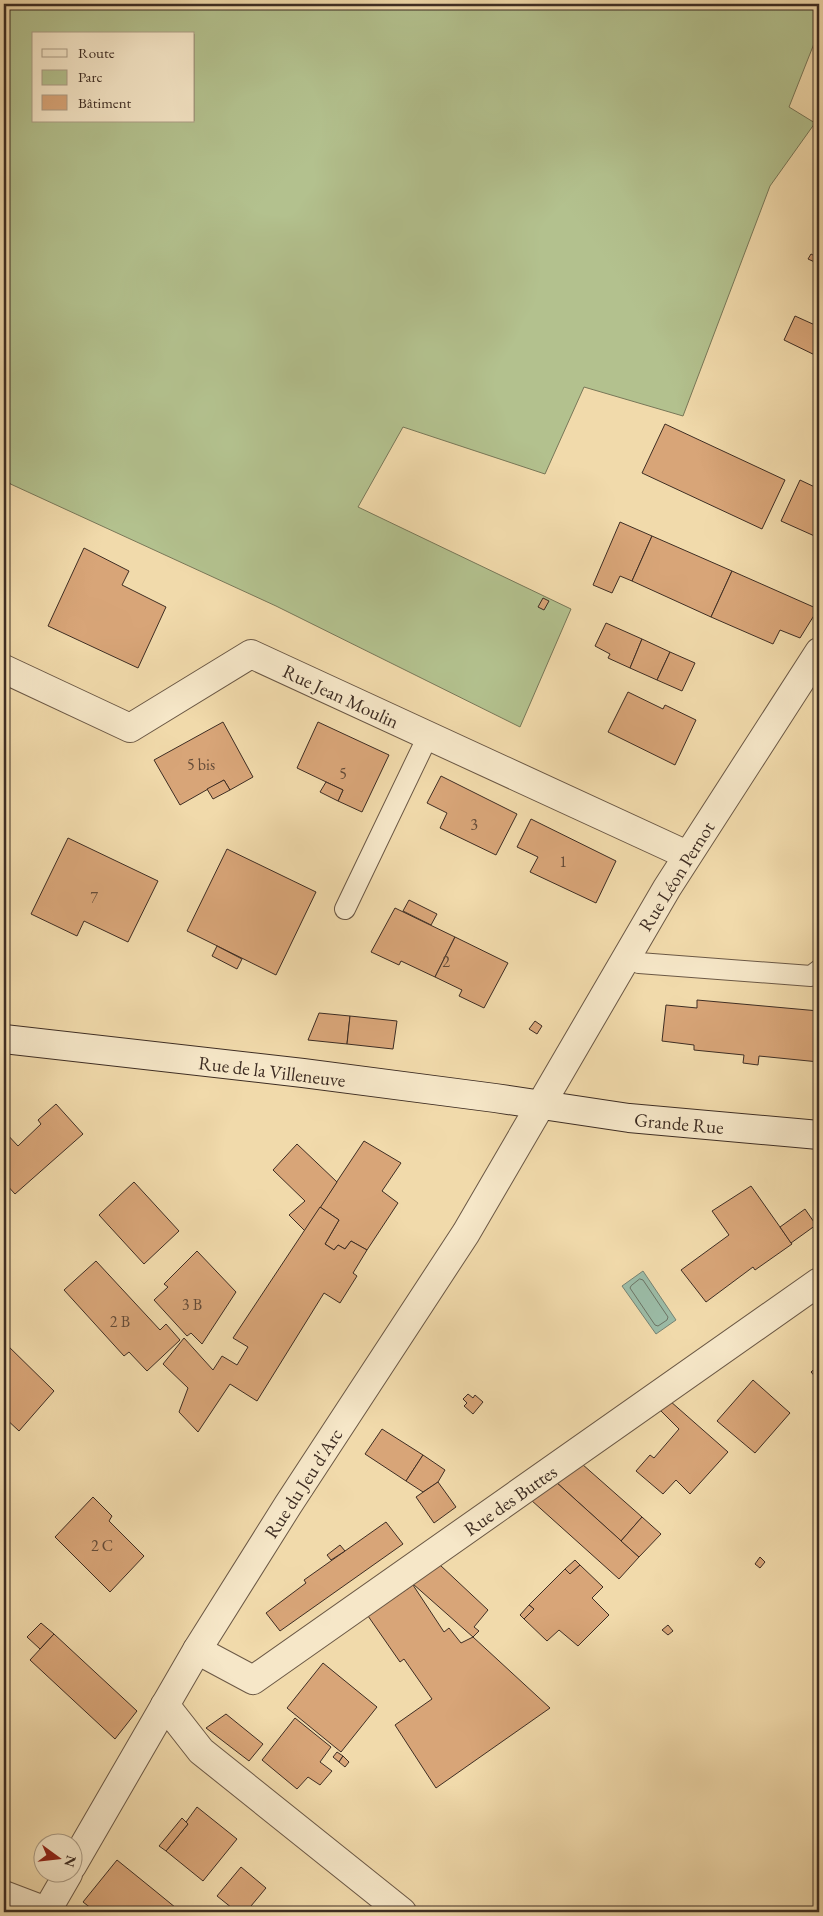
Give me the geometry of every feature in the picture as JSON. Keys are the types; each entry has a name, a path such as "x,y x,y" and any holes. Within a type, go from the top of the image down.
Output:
{"street":[{"name":"Rue Léon Pernot","path":"540,1106 687,855 819,652"},
{"name":"Rue Jean Moulin","path":"4,669 130,728 252,654 687,855"},
{"name":"Rue de la Villeneuve","path":"4,1040 303,1073 495,1098 540,1106"},
{"name":"Grande Rue","path":"540,1106 630,1118 819,1135"},
{"name":"Rue du Jeu d'Arc","path":"82,1849 196,1650 288,1504 466,1234 540,1106"},
{"name":"Rue des Buttes","path":"196,1650 253,1680 819,1282"},
{"path":"165,1705 202,1751 402,1912"},
{"path":"4,1895 46,1912 62,1884"}],"lane":[{"path":"344,909 428,736"},
{"path":"627,956 639,963 811,976 819,970"}],"green space":[{"path":"4,4 819,4 819,31 789,107 815,123 770,186 683,416 584,387 545,474 403,427 358,507 571,609 520,727 276,606 4,481"}],"water":[{"path":"643,1271 676,1320 656,1334 622,1286"}],"building":[{"path":"811,254 819,258 819,264 808,259"},
{"path":"795,316 815,325 819,317 819,357 784,340"},
{"path":"665,424 785,480 762,529 642,473"},
{"path":"4,480 10,483 4,498"},
{"path":"800,480 819,489 819,538 781,521"},
{"path":"620,522 652,536 632,581 620,576 612,593 593,585"},
{"path":"652,536 732,571 711,617 632,581"},
{"path":"84,548 129,571 122,585 166,607 138,668 48,626"},
{"path":"732,571 818,609 800,638 780,630 773,644 711,617"},
{"path":"543,598 549,601 544,610 538,607"},
{"path":"606,623 642,639 630,668 608,658 610,654 595,646"},
{"path":"642,639 670,652 657,680 630,668"},
{"path":"670,652 695,663 682,691 657,680"},
{"path":"628,692 663,709 665,705 696,720 675,765 608,732"},
{"path":"223,722 253,777 230,790 224,780 180,805 154,760"},
{"path":"318,722 389,755 362,812 338,801 343,790 297,768"},
{"path":"441,776 517,814 496,855 440,828 447,813 427,803"},
{"path":"224,780 230,790 213,799 207,789"},
{"path":"326,782 343,790 338,801 320,792"},
{"path":"531,819 616,861 596,903 530,872 538,857 517,847"},
{"path":"68,838 158,881 128,942 84,921 77,936 31,914"},
{"path":"227,849 316,892 276,975 187,931"},
{"path":"409,900 437,914 431,925 403,911"},
{"path":"395,908 455,937 435,977 401,961 399,965 371,952"},
{"path":"455,937 508,963 484,1008 459,996 462,990 435,977"},
{"path":"217,946 242,959 237,969 212,956"},
{"path":"697,1000 819,1011 819,1062 759,1056 758,1065 743,1063 744,1055 694,1050 694,1045 662,1041 666,1005 697,1008"},
{"path":"319,1013 350,1016 347,1044 308,1040"},
{"path":"350,1016 397,1021 393,1049 347,1044"},
{"path":"535,1021 542,1026 537,1034 529,1029"},
{"path":"56,1104 83,1134 15,1194 4,1182 4,1131 18,1146 41,1124 38,1120"},
{"path":"364,1141 401,1163 382,1191 398,1203 367,1250 351,1241 345,1249 338,1245 334,1250 325,1244 339,1220 320,1207"},
{"path":"297,1144 337,1182 305,1231 289,1215 305,1201 273,1170"},
{"path":"134,1182 179,1231 144,1264 99,1215"},
{"path":"751,1186 792,1244 755,1270 753,1267 706,1302 681,1270 729,1235 712,1211"},
{"path":"320,1207 339,1220 325,1244 334,1250 338,1245 345,1249 351,1241 367,1250 353,1273 357,1276 340,1303 324,1293 257,1401 230,1384 198,1432 179,1412 188,1388 163,1364 184,1338 213,1370 222,1356 237,1365 248,1347 233,1338"},
{"path":"805,1209 816,1225 791,1243 780,1227"},
{"path":"197,1251 236,1292 202,1344 191,1333 187,1336 154,1300 168,1287 164,1284"},
{"path":"96,1261 160,1330 166,1324 180,1340 147,1371 129,1352 124,1356 64,1290"},
{"path":"4,1342 54,1391 19,1431 4,1417 4,1412 8,1408 4,1404"},
{"path":"819,1365 819,1381 811,1372"},
{"path":"753,1380 790,1413 755,1453 717,1421"},
{"path":"468,1394 473,1398 475,1395 483,1402 473,1414 464,1406 467,1403 463,1399"},
{"path":"670,1401 728,1452 690,1494 676,1480 663,1494 636,1471 650,1455 654,1458 679,1429 659,1409"},
{"path":"382,1429 423,1455 406,1481 365,1454"},
{"path":"423,1455 445,1470 438,1482 423,1492 406,1481"},
{"path":"582,1464 642,1517 621,1541 556,1482"},
{"path":"438,1482 456,1507 434,1523 416,1497"},
{"path":"556,1482 639,1557 619,1579 531,1500"},
{"path":"93,1497 112,1516 109,1521 144,1556 110,1592 55,1537"},
{"path":"642,1517 661,1534 639,1557 621,1541"},
{"path":"386,1522 403,1544 280,1631 266,1613 306,1583 304,1580"},
{"path":"340,1545 345,1551 331,1560 327,1555"},
{"path":"760,1557 765,1562 760,1568 755,1564"},
{"path":"575,1560 580,1565 570,1574 565,1569"},
{"path":"440,1565 488,1610 474,1627 479,1631 473,1637 413,1584"},
{"path":"580,1565 603,1587 592,1598 609,1615 578,1646 559,1630 547,1641 524,1619 534,1609 529,1605 565,1569 570,1574"},
{"path":"413,1585 444,1632 449,1628 461,1643 473,1637 550,1708 436,1788 395,1725 432,1699 404,1659 400,1662 368,1616"},
{"path":"529,1605 534,1609 524,1619 520,1615"},
{"path":"41,1623 54,1634 40,1649 27,1637"},
{"path":"668,1625 673,1631 668,1635 662,1630"},
{"path":"54,1634 137,1711 115,1739 30,1660"},
{"path":"323,1663 377,1707 341,1752 287,1708"},
{"path":"226,1714 263,1744 249,1761 206,1728"},
{"path":"295,1718 331,1747 320,1762 332,1771 320,1785 308,1777 297,1789 262,1760"},
{"path":"337,1752 343,1756 339,1762 333,1757"},
{"path":"343,1756 349,1762 345,1767 339,1762"},
{"path":"197,1807 237,1839 203,1881 166,1851 188,1824 186,1822"},
{"path":"182,1818 188,1824 166,1851 159,1846"},
{"path":"117,1860 181,1912 96,1912 83,1902"},
{"path":"241,1867 266,1888 246,1912 237,1912 217,1896"}]}
